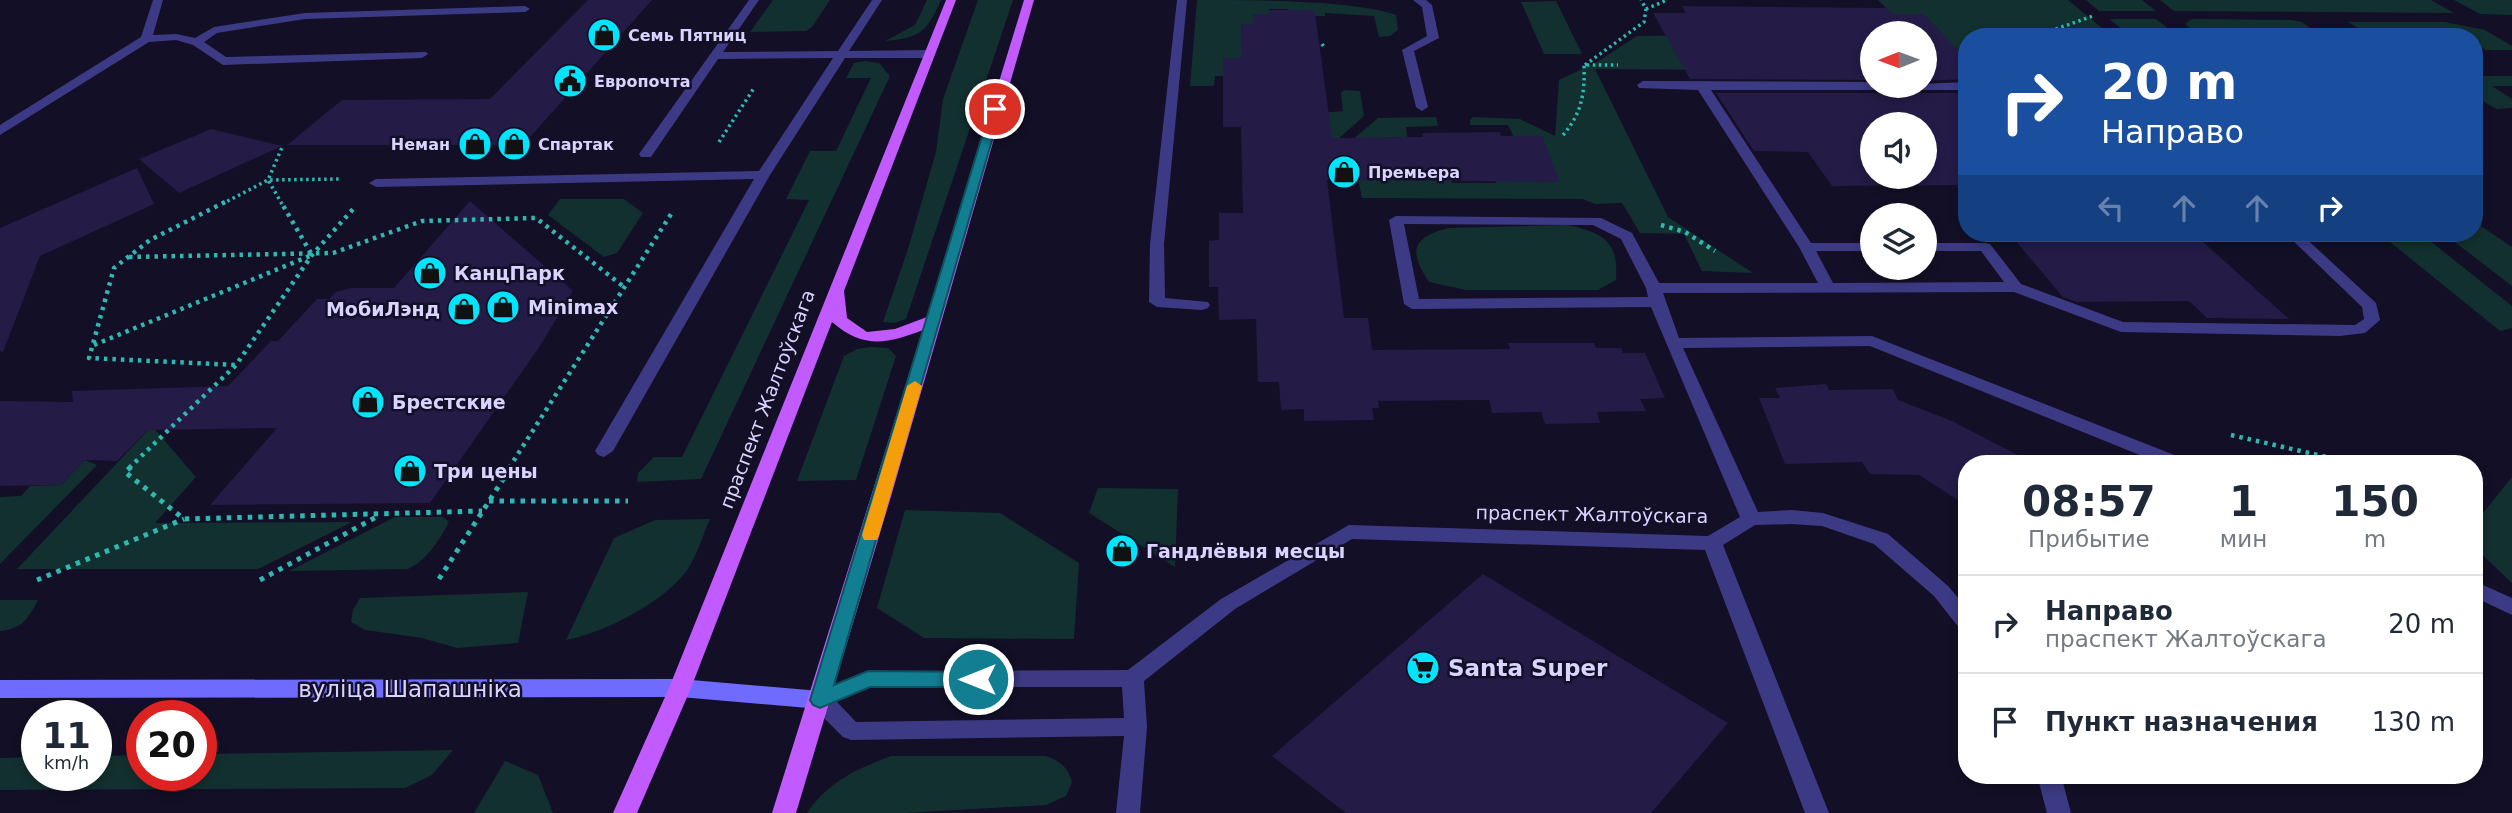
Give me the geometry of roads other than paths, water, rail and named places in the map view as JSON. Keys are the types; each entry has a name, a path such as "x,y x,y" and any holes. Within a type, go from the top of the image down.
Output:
{"main road":[{"name":"праспект Жалтоўскага","path":"625,813 680,688 951,0"},
{"path":"784,813 1029,0"},
{"path":"837,288 839,320 864,337 898,334 934,320"}],"street":[{"name":"вуліца Шапашніка","path":"0,689 680,688 820,700"}],"lane":[{"path":"146,39 158,0"},
{"path":"646,154 754,0"},
{"path":"604,451 763,176 877,0"},
{"path":"1182,0 1157,244 1157,302 1202,305"},
{"path":"1419,0 1427,5 1433,38 1408,50 1422,107"},
{"path":"197,42 214,30 305,16 525,9"},
{"path":"0,131 146,39 176,37 197,42 223,61 422,54"},
{"path":"715,56 928,54"},
{"path":"1643,85 1958,86"},
{"path":"1702,86 1806,247 1828,288"},
{"path":"376,183 763,176"},
{"path":"1958,612 1941,591 1881,539 1823,520 1792,517 1751,519 1673,343 1656,295 1627,236 1596,221 1396,220 1412,304 1656,295 1772,288 2016,287 2121,327 2360,330 2372,320 2370,306 2302,242"},
{"path":"1806,247 1860,247"},
{"path":"1937,247 1985,247 2016,287"},
{"path":"1673,343 1872,341 2157,455"},
{"name":"праспект Жалтоўскага","path":"1133,678 1228,604 1349,532 1712,543 1751,519"},
{"path":"1712,543 1817,813"},
{"path":"2483,592 2512,607"},
{"path":"1128,813 1136,727 1133,678 868,679 820,700 850,731 1136,727"},
{"path":"2051,784 2059,813"}],"place":[{"name":"Семь Пятниц","path":"604,35"},
{"name":"Европочта","path":"570,81"},
{"name":"Неман","path":"475,144"},
{"name":"Спартак","path":"514,144"},
{"name":"Премьера","path":"1344,172"},
{"name":"КанцПарк","path":"430,273"},
{"name":"Minimax","path":"503,307"},
{"name":"МобиЛэнд","path":"464,309"},
{"name":"Брестские","path":"368,402"},
{"name":"Три цены","path":"410,471"},
{"name":"Гандлёвыя месцы","path":"1122,551"},
{"name":"Santa Super","path":"1423,668"}]}
